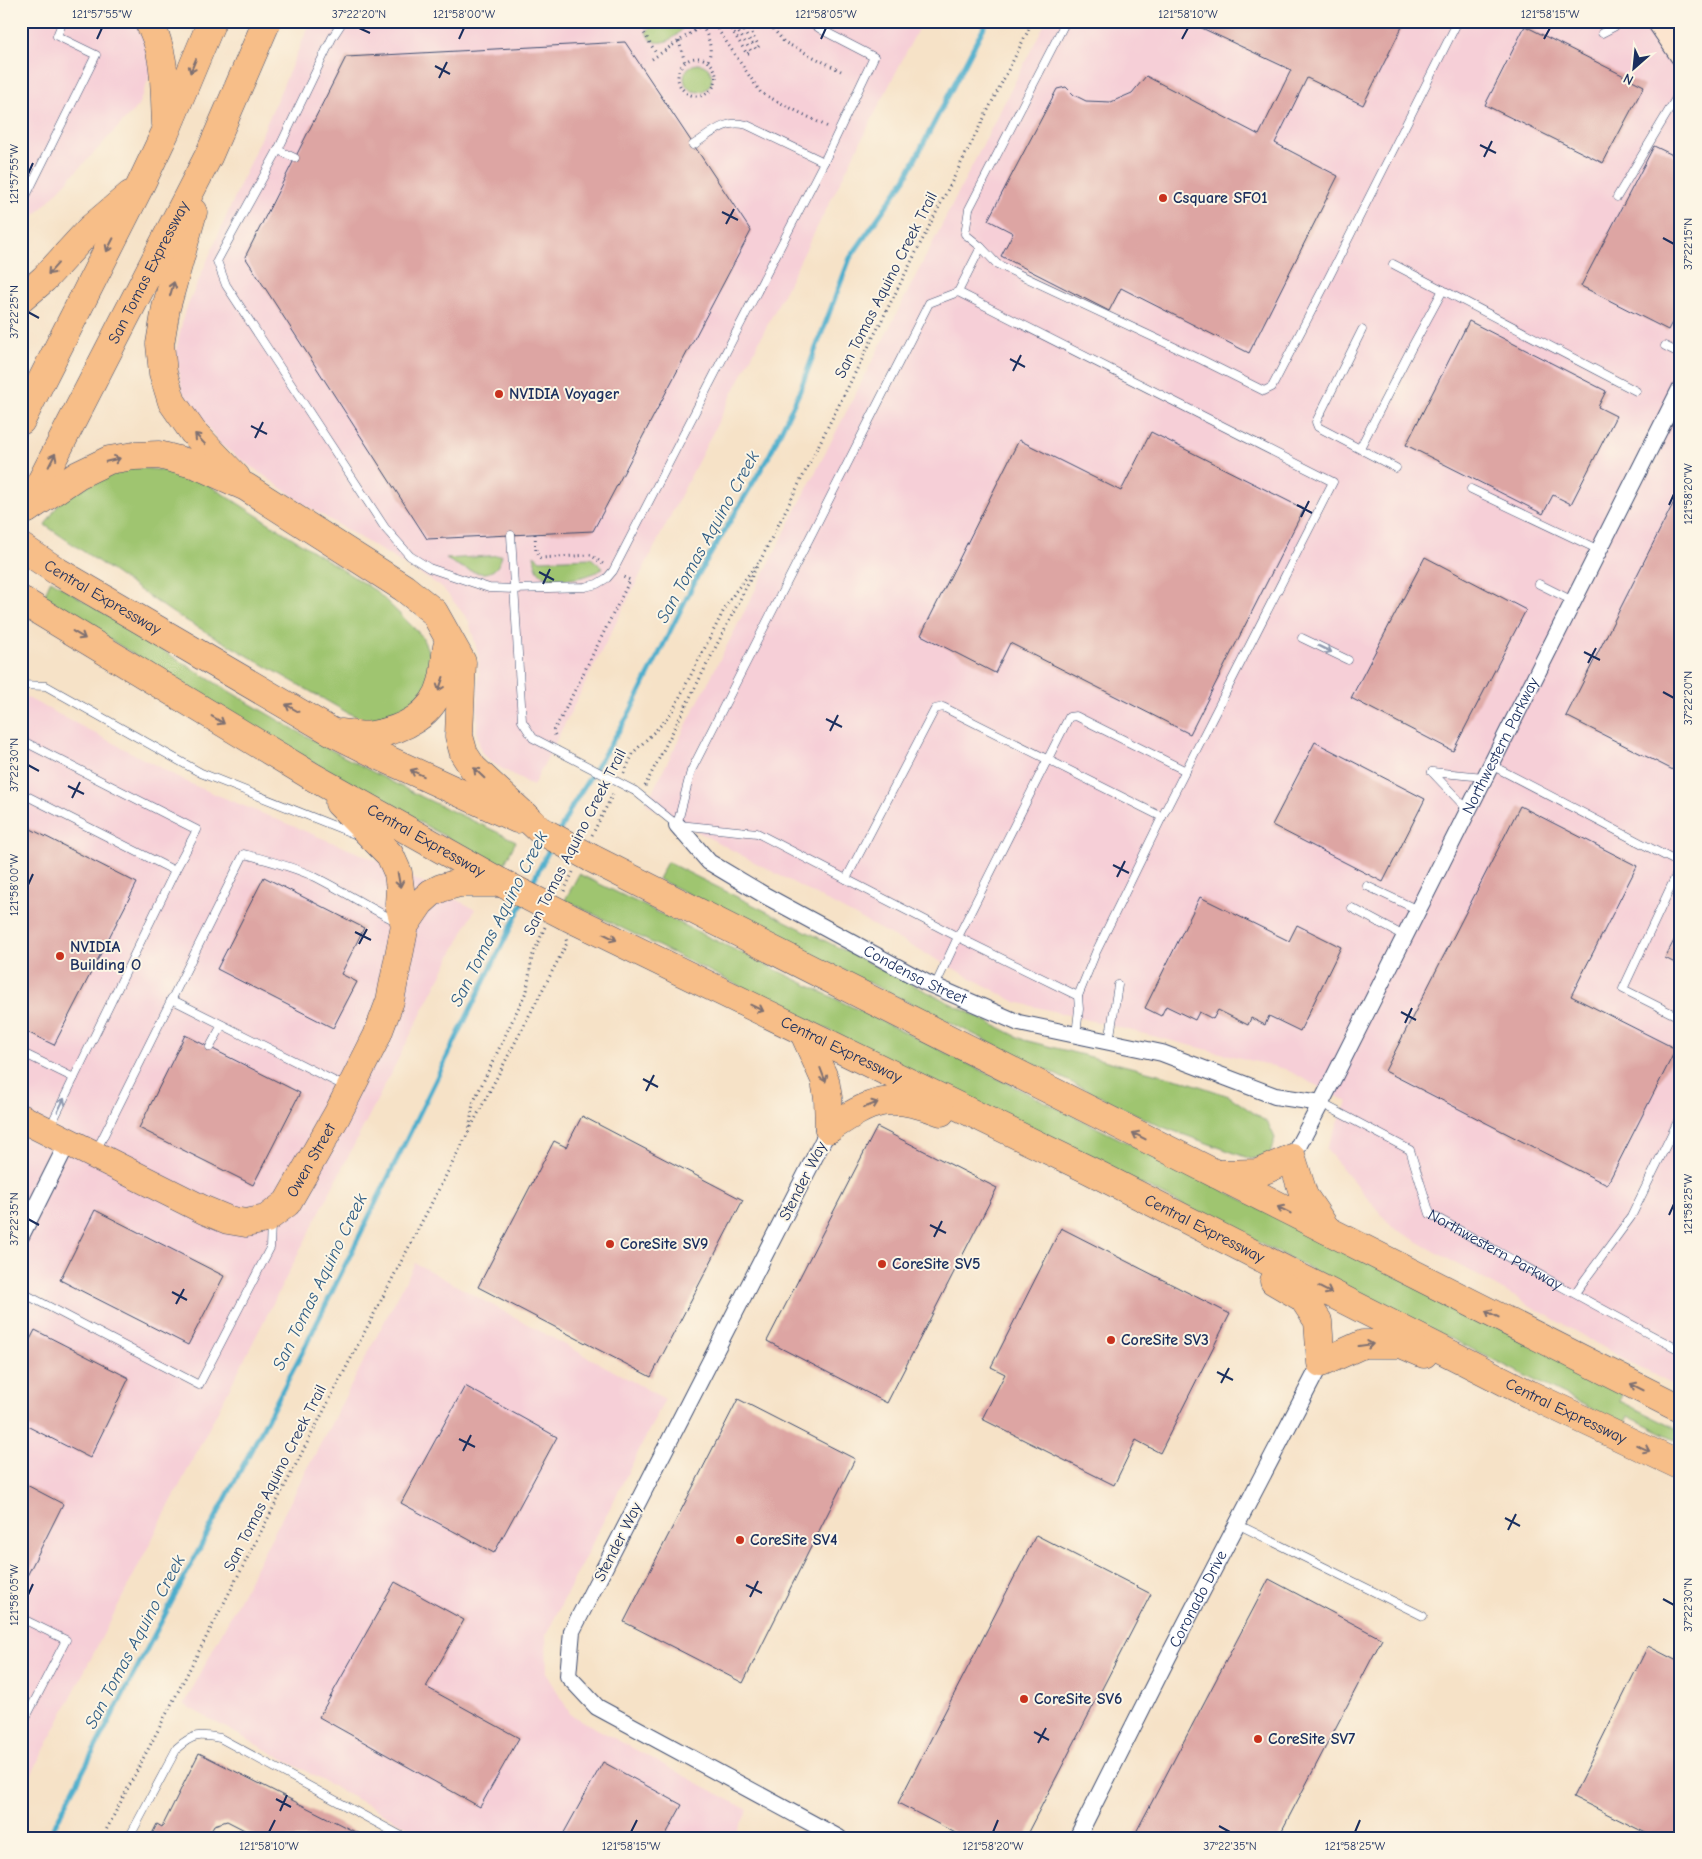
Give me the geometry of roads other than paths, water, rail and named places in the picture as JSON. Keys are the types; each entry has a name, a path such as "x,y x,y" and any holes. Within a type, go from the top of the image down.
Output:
{"highway":[{"path":"148,21 154,32 162,59 166,131"},
{"path":"21,421 139,188 166,131 212,21"},
{"name":"San Tomas Expressway","path":"24,515 209,155 267,21"},
{"path":"246,487 193,432 172,402 163,373 160,344 166,308 209,155 287,21"},
{"path":"21,299 44,279 90,229 139,188"},
{"path":"24,515 78,475 109,460 134,456 159,455 197,465 246,487 404,588 434,612 462,662 460,736 464,754 473,768 540,830"},
{"name":"Central Expressway","path":"21,547 57,571 334,733 586,853 1328,1232 1681,1409"},
{"name":"Central Expressway","path":"29,605 313,777 558,913 1089,1170 1529,1394 1681,1466"},
{"path":"334,733 371,735 403,727 420,716 434,701 442,683 448,636"},
{"path":"313,777 390,856 398,874 399,904 406,925"},
{"path":"406,925 430,893 440,888 459,883 502,883"},
{"name":"Owen Street","path":"21,1118 204,1210 228,1220 246,1224 266,1219 287,1202 350,1089 377,1036 390,1001 406,925"},
{"path":"803,1031 825,1080 828,1098 829,1129"},
{"path":"829,1129 859,1109 882,1101 917,1102 1089,1170 1303,1298 1318,1321 1321,1363 1363,1344 1401,1344 1509,1390 1529,1394"},
{"path":"1214,1174 1258,1172 1292,1158 1304,1196 1328,1232"}],"main road":[{"path":"1663,23 1681,55"}],"street":[{"name":"Northwestern Parkway","path":"1292,1158 1681,387"},
{"name":"Condensa Street","path":"677,825 709,862 766,896 935,986 1019,1023 1162,1053 1275,1096 1321,1103"},
{"name":"Stender Way","path":"829,1129 572,1631 568,1676 597,1707 839,1838"},
{"path":"21,1236 58,1137"},
{"name":"Coronado Drive","path":"1077,1838 1168,1656 1321,1363"}],"lane":[{"path":"21,206 96,55 57,36 64,21"},
{"path":"343,21 332,38 278,150 217,261 226,285 385,528 410,556 429,568 467,582 488,588 514,589 585,588 607,578 613,570 824,162 874,57 822,30 809,21"},
{"path":"1066,21 969,208 965,234 997,264 1264,390 1272,387 1458,21"},
{"path":"1602,33 1625,21"},
{"path":"1617,197 1681,90"},
{"path":"693,145 729,123 737,122 824,162"},
{"path":"278,150 295,158"},
{"path":"980,247 958,292 929,303 691,771 677,825 757,833 958,937 1078,996"},
{"path":"1393,264 1636,391"},
{"path":"1360,448 1443,290"},
{"path":"958,292 1333,482 1162,817 1096,952 1078,996 1079,1009 1076,1035"},
{"path":"1362,330 1316,422 1318,426 1396,468"},
{"path":"1665,346 1681,354"},
{"path":"1471,489 1599,550"},
{"path":"511,535 522,721 533,738 526,744"},
{"path":"1539,584 1573,601"},
{"path":"1302,638 1348,660"},
{"path":"21,685 46,686 201,773 379,844"},
{"path":"846,879 936,709 943,707 1162,817"},
{"path":"935,986 1070,717 1076,716 1186,771"},
{"name":"Condensa Street","path":"533,738 637,793 677,825"},
{"path":"21,740 197,830 74,1078 58,1137"},
{"path":"1468,810 1432,772 1488,771 1681,864 1623,989 1681,1018"},
{"path":"21,793 175,871"},
{"path":"94,1155 244,854 274,862 312,876 376,912 406,925"},
{"path":"1367,886 1418,910"},
{"path":"1352,908 1404,936"},
{"path":"1109,1043 1118,985"},
{"path":"171,999 350,1089"},
{"path":"210,1047 222,1025"},
{"path":"21,1052 74,1078"},
{"name":"Northwestern Parkway","path":"1321,1103 1410,1150 1430,1214 1575,1293 1604,1311 1680,1347"},
{"path":"1575,1293 1631,1217 1681,1115"},
{"path":"21,1292 199,1385 270,1248 271,1215"},
{"path":"1237,1524 1423,1616"},
{"path":"21,1618 66,1640 21,1727"},
{"path":"129,1838 177,1748 189,1738 204,1735 220,1738 236,1746 405,1838"}],"waterway":[{"name":"San Tomas Aquino Creek","path":"559,832 572,806 628,716 698,575 769,456 799,393 850,258 905,179 987,21"},
{"name":"San Tomas Aquino Creek","path":"530,887 551,846"},
{"name":"San Tomas Aquino Creek","path":"48,1838 305,1347 523,902"}],"place":[{"name":"Csquare SFO1","path":"1163,198"},
{"name":"NVIDIA Voyager","path":"499,394"},
{"name":"NVIDIA Building O","path":"60,956"},
{"name":"CoreSite SV9","path":"610,1244"},
{"name":"CoreSite SV5","path":"882,1264"},
{"name":"CoreSite SV3","path":"1111,1340"},
{"name":"CoreSite SV4","path":"740,1540"},
{"name":"CoreSite SV6","path":"1024,1699"},
{"name":"CoreSite SV7","path":"1258,1739"}]}
